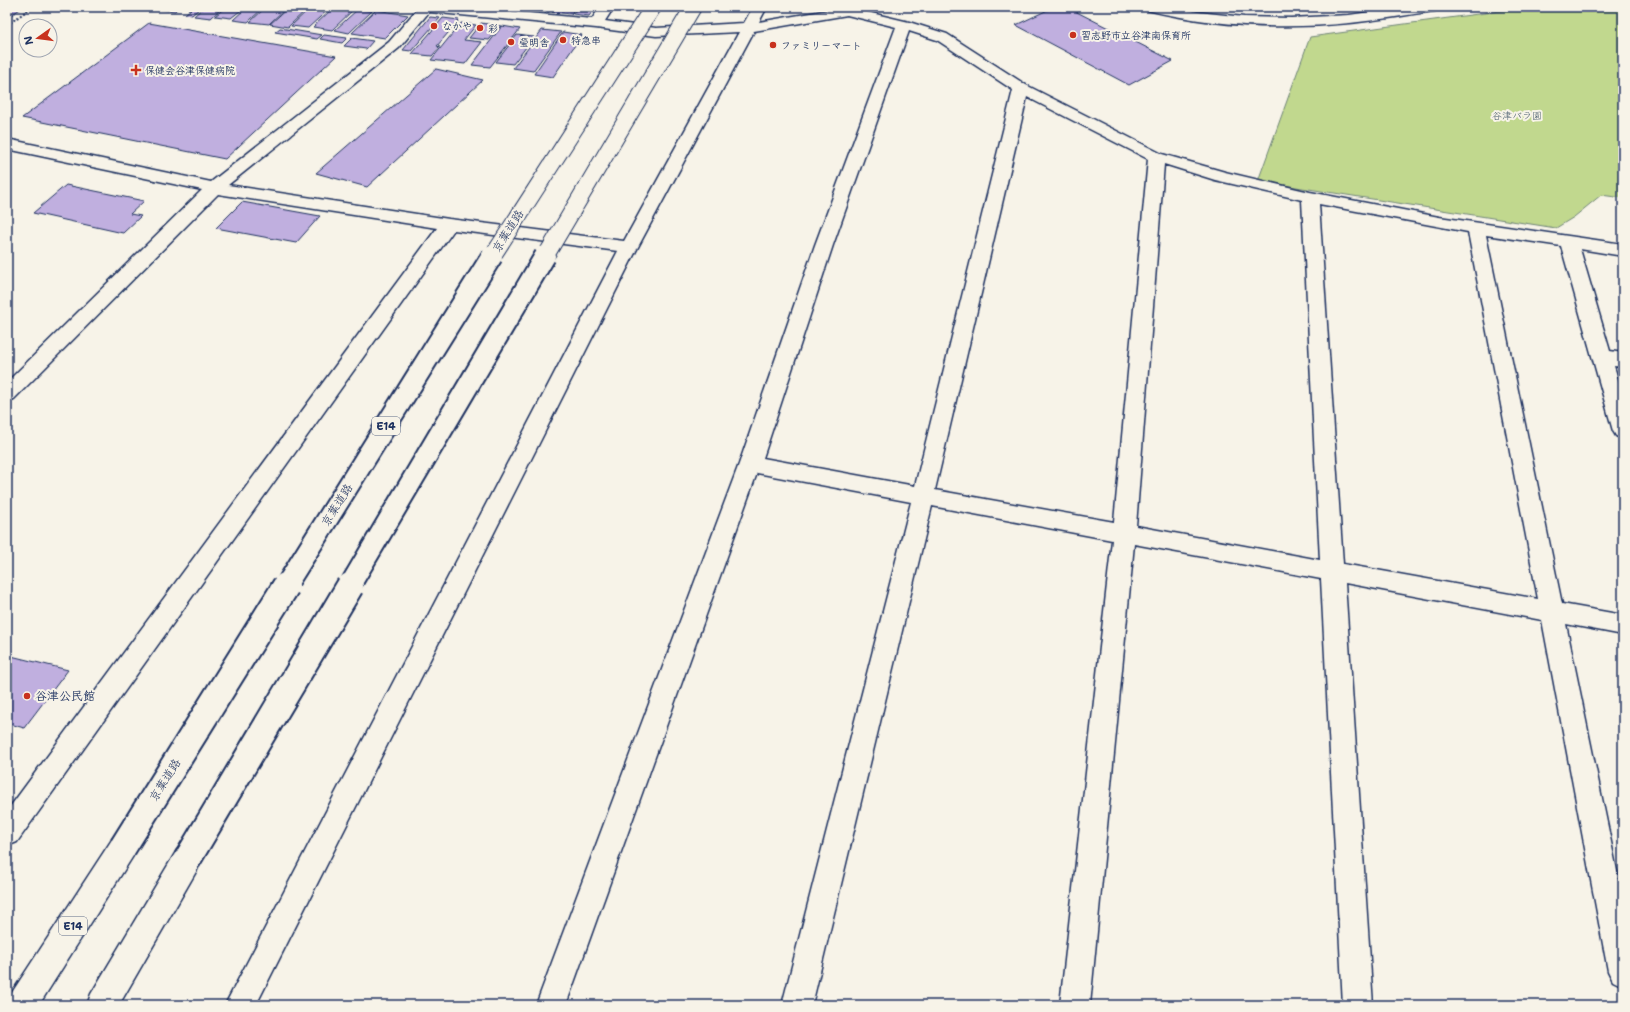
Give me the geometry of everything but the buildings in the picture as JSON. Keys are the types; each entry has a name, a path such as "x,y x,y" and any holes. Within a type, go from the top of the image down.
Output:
{"main road":[{"path":"422,7 596,24 656,32 748,27 847,11 904,25 942,37 1021,88 1156,157 1221,176 1310,197 1476,228 1623,250"},
{"path":"7,394 214,188 394,45 425,7"},
{"path":"596,24 607,7"},
{"name":"京葉道路","path":"22,1005 132,833 515,220 653,7"},
{"path":"102,1005 693,7"},
{"path":"240,1005 629,247 760,7"},
{"path":"1152,7 1180,14 1225,20 1293,23 1338,20 1434,7"},
{"path":"551,1005 750,464 824,244 904,25"},
{"path":"797,1005 923,496 1021,88"},
{"path":"7,144 214,188 449,224 629,247"},
{"path":"1075,1005 1124,533 1156,157"},
{"path":"1310,197 1358,1005"},
{"path":"7,833 449,224"},
{"path":"1476,228 1623,971"},
{"path":"1569,242 1623,431"},
{"path":"1602,357 1623,360"},
{"path":"750,464 1623,625"}],"path":[{"path":"7,25 32,7"}],"green space":[{"name":"谷津バラ園","path":"1529,7 1623,7 1623,198 1601,195 1574,217 1556,228 1258,181 1310,37"}],"place":[{"name":"なかや","path":"434,26"},
{"name":"彩","path":"480,28"},
{"name":"習志野市立谷津南保育所","path":"1073,35"},
{"name":"特急串","path":"563,40"},
{"name":"螢明舎","path":"511,42"},
{"name":"ファミリーマート","path":"773,45"},
{"name":"保健会谷津保健病院","path":"136,70"},
{"name":"谷津公民館","path":"27,696"}]}
